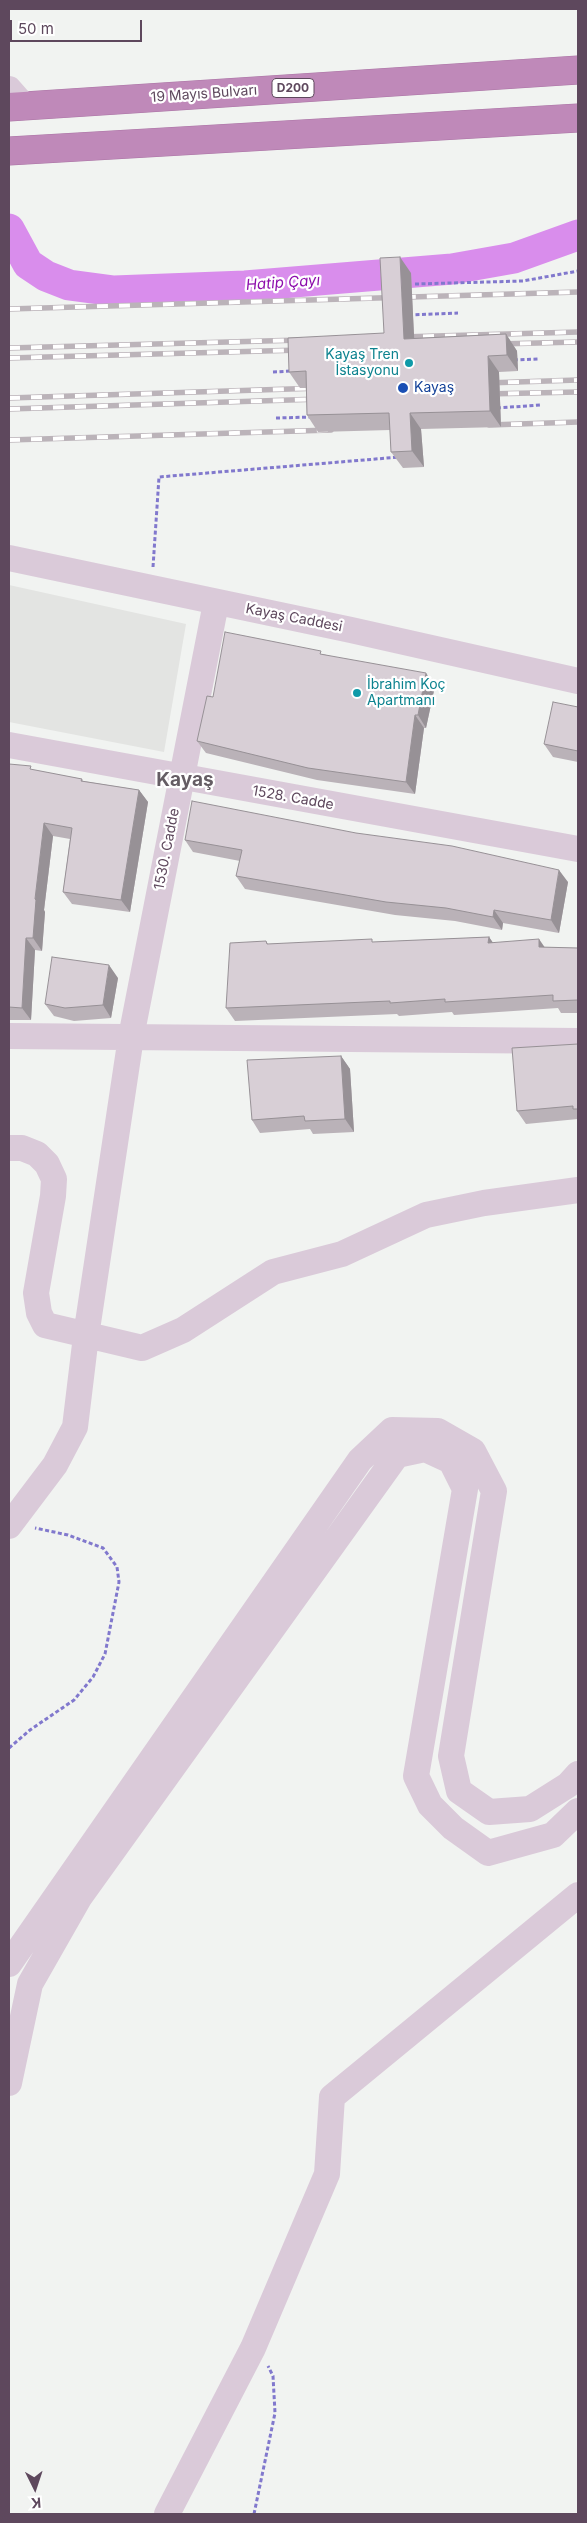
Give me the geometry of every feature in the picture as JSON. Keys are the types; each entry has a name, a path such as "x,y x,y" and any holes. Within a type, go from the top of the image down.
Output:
{"highway":[{"name":"19 Mayıs Bulvarı","path":"14,101 578,70"},
{"path":"9,151 578,118"}],"street":[{"name":"Kayaş Caddesi","path":"9,558 351,630 578,681"},
{"name":"1530. Cadde","path":"11,1524 55,1465 75,1427 86,1336 131,1037 180,778 216,603"},
{"name":"1528. Cadde","path":"9,745 180,778 578,849"},
{"path":"9,1036 578,1041"},
{"path":"9,1148 22,1148 37,1154 47,1164 54,1178 54,1196 36,1293 39,1312 45,1325 142,1348 183,1330 273,1272 342,1254 426,1215 484,1203 578,1190"},
{"path":"9,1964 360,1460 392,1430 438,1431 473,1451 494,1491 451,1756 459,1791 489,1812 530,1809 568,1785 578,1774"},
{"path":"9,2083 30,1984 79,1898 397,1455 425,1449 451,1461 465,1489 416,1776 430,1805 453,1828 488,1853 554,1835 578,1811"},
{"path":"166,2514 253,2348 327,2174 332,2097 453,2000 578,1894"}],"path":[{"path":"415,284 523,281 578,272"},
{"path":"407,315 458,314"},
{"path":"504,361 538,359"},
{"path":"273,372 300,371"},
{"path":"493,408 541,405"},
{"path":"276,418 321,416"},
{"path":"151,588 159,477 403,457"},
{"path":"9,1748 30,1730 74,1700 93,1677 105,1654 119,1582 117,1567 103,1548 68,1535 11,1524"},
{"path":"253,2348 265,2359 273,2376 275,2413 254,2514"}],"shaded area":[{"path":"9,585 186,624 164,752 9,722"}],"building":[{"name":"Kayaş Tren İstasyonu","path":"400,257 404,339 506,334 507,355 488,356 490,411 410,413 412,451 391,452 389,413 307,415 306,371 289,372 288,338 384,333 380,258"},
{"path":"225,632 321,651 320,654 426,673 418,715 415,715 406,782 308,768 197,741 207,696 213,697"},
{"path":"553,702 578,707 578,751 544,744"},
{"path":"9,764 31,766 30,769 82,779 81,781 139,790 121,900 63,892 72,828 44,823 35,899 33,938 26,938 22,1008 9,1007"},
{"path":"192,801 356,833 452,846 559,870 551,920 494,910 493,917 446,908 386,902 236,876 242,850 185,840"},
{"path":"489,937 488,943 539,939 539,947 578,948 578,1000 553,1001 553,995 445,1002 445,999 390,1003 390,1001 226,1008 230,943 266,941 267,944 372,939 372,942"},
{"path":"52,957 109,965 103,1005 65,1008 45,1004"},
{"path":"578,1044 578,1109 573,1109 573,1106 517,1111 512,1048"},
{"path":"341,1056 345,1119 305,1121 304,1116 252,1120 247,1060"}],"waterway":[{"name":"Hatip Çayı","path":"9,229 28,264 46,276 69,285 114,291 245,286 452,269 514,258 578,235"}],"railway":[{"path":"9,309 578,292"},
{"path":"401,337 578,332"},
{"path":"9,348 301,340"},
{"path":"498,344 578,342"},
{"path":"9,358 301,350"},
{"path":"486,383 578,380"},
{"path":"9,398 321,388"},
{"path":"486,394 578,392"},
{"path":"9,409 321,399"},
{"path":"489,425 578,422"},
{"path":"9,440 331,430"}],"place":[{"name":"Kayaş Tren İstasyonu","path":"409,363"},
{"name":"Kayaş","path":"403,388"},
{"name":"İbrahim Koç Apartmanı","path":"357,693"}],"district":[{"name":"Kayaş","path":"185,780"}]}
